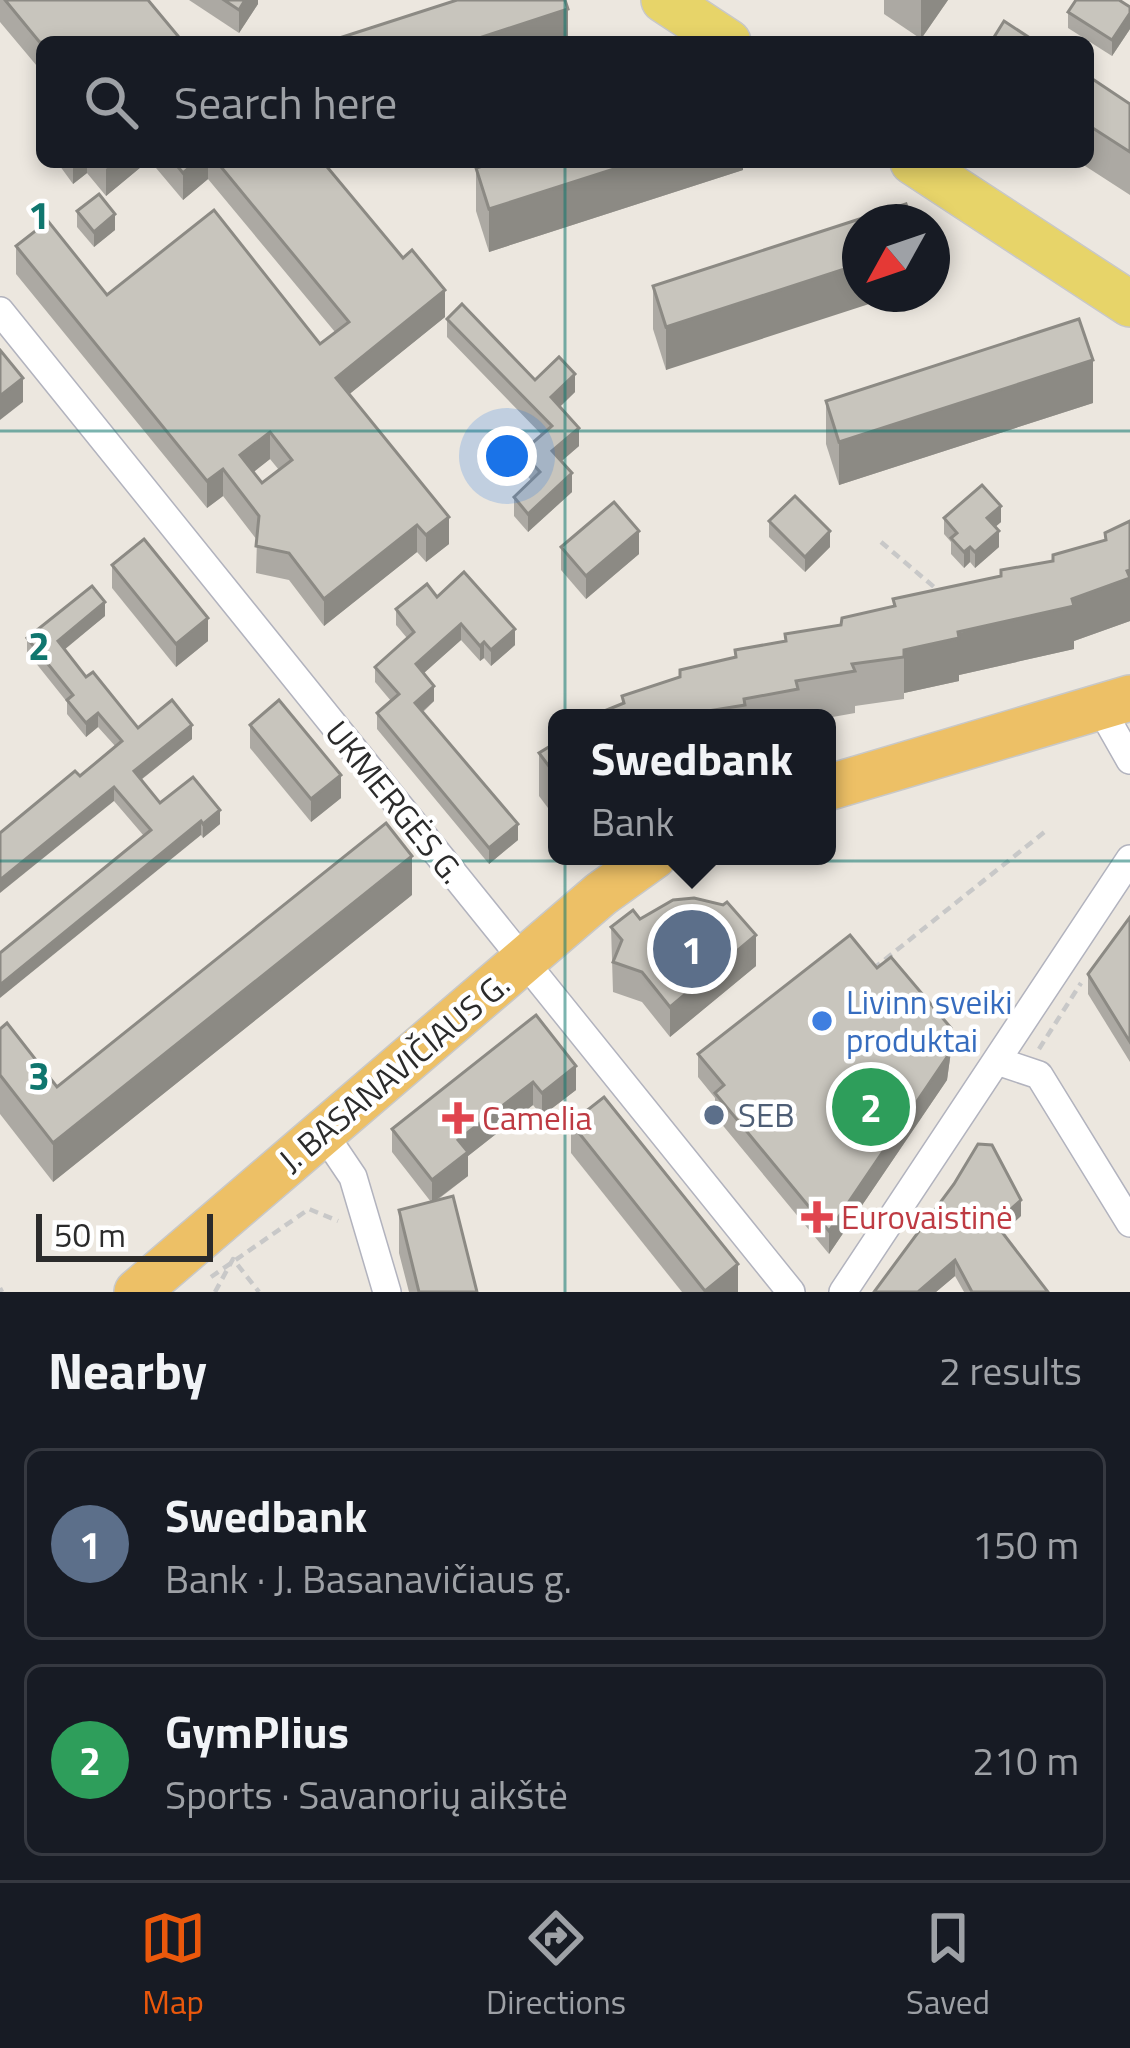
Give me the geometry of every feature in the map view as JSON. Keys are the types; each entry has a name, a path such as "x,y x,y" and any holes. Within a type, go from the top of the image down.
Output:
{"highway":[{"path":"836,785 1115,704"},
{"name":"J. BASANAVIČIAUS G.","path":"137,1292 322,1130 641,865"}],"main road":[{"path":"664,0 719,36"},
{"path":"922,168 1130,304"}],"street":[{"name":"UKMERGĖS G.","path":"0,311 791,1292"},
{"path":"1115,704 1130,760"},
{"path":"843,1292 1130,859"},
{"path":"997,1061 1033,1073 1130,1222"},
{"path":"322,1130 353,1177 386,1292"}],"path":[{"path":"881,542 952,600"},
{"path":"864,976 1047,830"},
{"path":"1033,1073 1081,983"},
{"path":"206,1281 309,1209 343,1225"},
{"path":"215,1292 233,1259"},
{"path":"233,1259 259,1292"}],"building":[{"path":"5,0 148,0 178,36 36,36"},
{"path":"224,0 245,0 239,10"},
{"path":"457,0 565,0 568,9 485,36 346,36"},
{"path":"1076,0 1119,0 1130,7 1130,13 1112,40 1068,12"},
{"path":"1004,21 1027,36 995,36"},
{"path":"1094,80 1130,104 1130,152 1094,129"},
{"path":"222,168 328,168 403,258 412,250 445,290 336,378 449,517 426,535 417,525 324,599 289,553 256,546 259,516 223,469 207,481 16,246 48,221 107,295 214,210 320,344 349,322","holes":["270,432 292,460 262,483 240,455"]},
{"path":"476,168 617,168 489,209"},
{"path":"99,194 115,214 94,232 77,211"},
{"path":"842,225 842,270 666,327 653,286"},
{"path":"462,304 535,380 559,357 575,374 551,397 579,428 552,451 572,473 528,514 514,497 540,472 522,452 552,426 447,319"},
{"path":"1079,319 1093,360 839,442 826,401"},
{"path":"0,350 23,378 0,396"},
{"path":"982,485 1001,506 987,518 999,531 975,552 970,547 964,552 951,538 957,533 944,518"},
{"path":"795,496 830,531 805,557 769,521"},
{"path":"614,502 639,531 586,576 561,547"},
{"path":"1130,521 1130,578 1072,599 1074,606 958,632 959,638 904,650 904,657 852,664 855,671 796,681 798,689 744,699 745,705 609,709 624,703 622,696 680,677 680,670 736,657 735,650 786,641 785,634 841,625 842,618 895,606 893,599 1053,561 1053,555 1106,540 1105,533"},
{"path":"144,539 208,618 176,644 112,565"},
{"path":"464,572 515,629 491,650 484,642 480,646 461,624 416,664 434,686 415,703 518,824 489,848 377,713 399,694 375,667 414,632 396,609 427,584 437,597"},
{"path":"92,586 105,602 58,641 86,677 93,672 138,728 172,700 192,725 134,771 160,803 193,777 220,810 0,985 0,953 151,830 114,787 0,880 0,833 75,771 80,776 122,741 98,713 86,723 67,700 73,695 27,638"},
{"path":"279,700 341,775 311,799 250,725"},
{"path":"386,823 412,856 53,1143 0,1075 0,1029 7,1023 57,1087"},
{"path":"673,900 727,902 756,935 670,1007 642,972 613,962 622,940 611,927 633,910 640,919"},
{"path":"1130,917 1130,1042 1088,974"},
{"path":"850,935 877,968 891,957 951,1028 947,1057 829,1231 715,1093 724,1085 698,1054"},
{"path":"536,1015 576,1066 542,1093 533,1082 458,1140 468,1152 432,1180 392,1129"},
{"path":"604,1097 738,1264 705,1291 571,1123"},
{"path":"978,1144 992,1145 1021,1200 995,1223 1048,1292 972,1292 955,1260 918,1292 874,1292 954,1184"},
{"path":"453,1196 477,1292 419,1292 399,1210"}],"place":[{"name":"Swedbank","path":"692,949"},
{"name":"Livinn sveiki produktai","path":"822,1021"},
{"name":"GymPlius","path":"871,1107"},
{"name":"SEB","path":"714,1115"},
{"name":"Camelia","path":"458,1118"},
{"name":"Eurovaistinė","path":"817,1217"}]}
